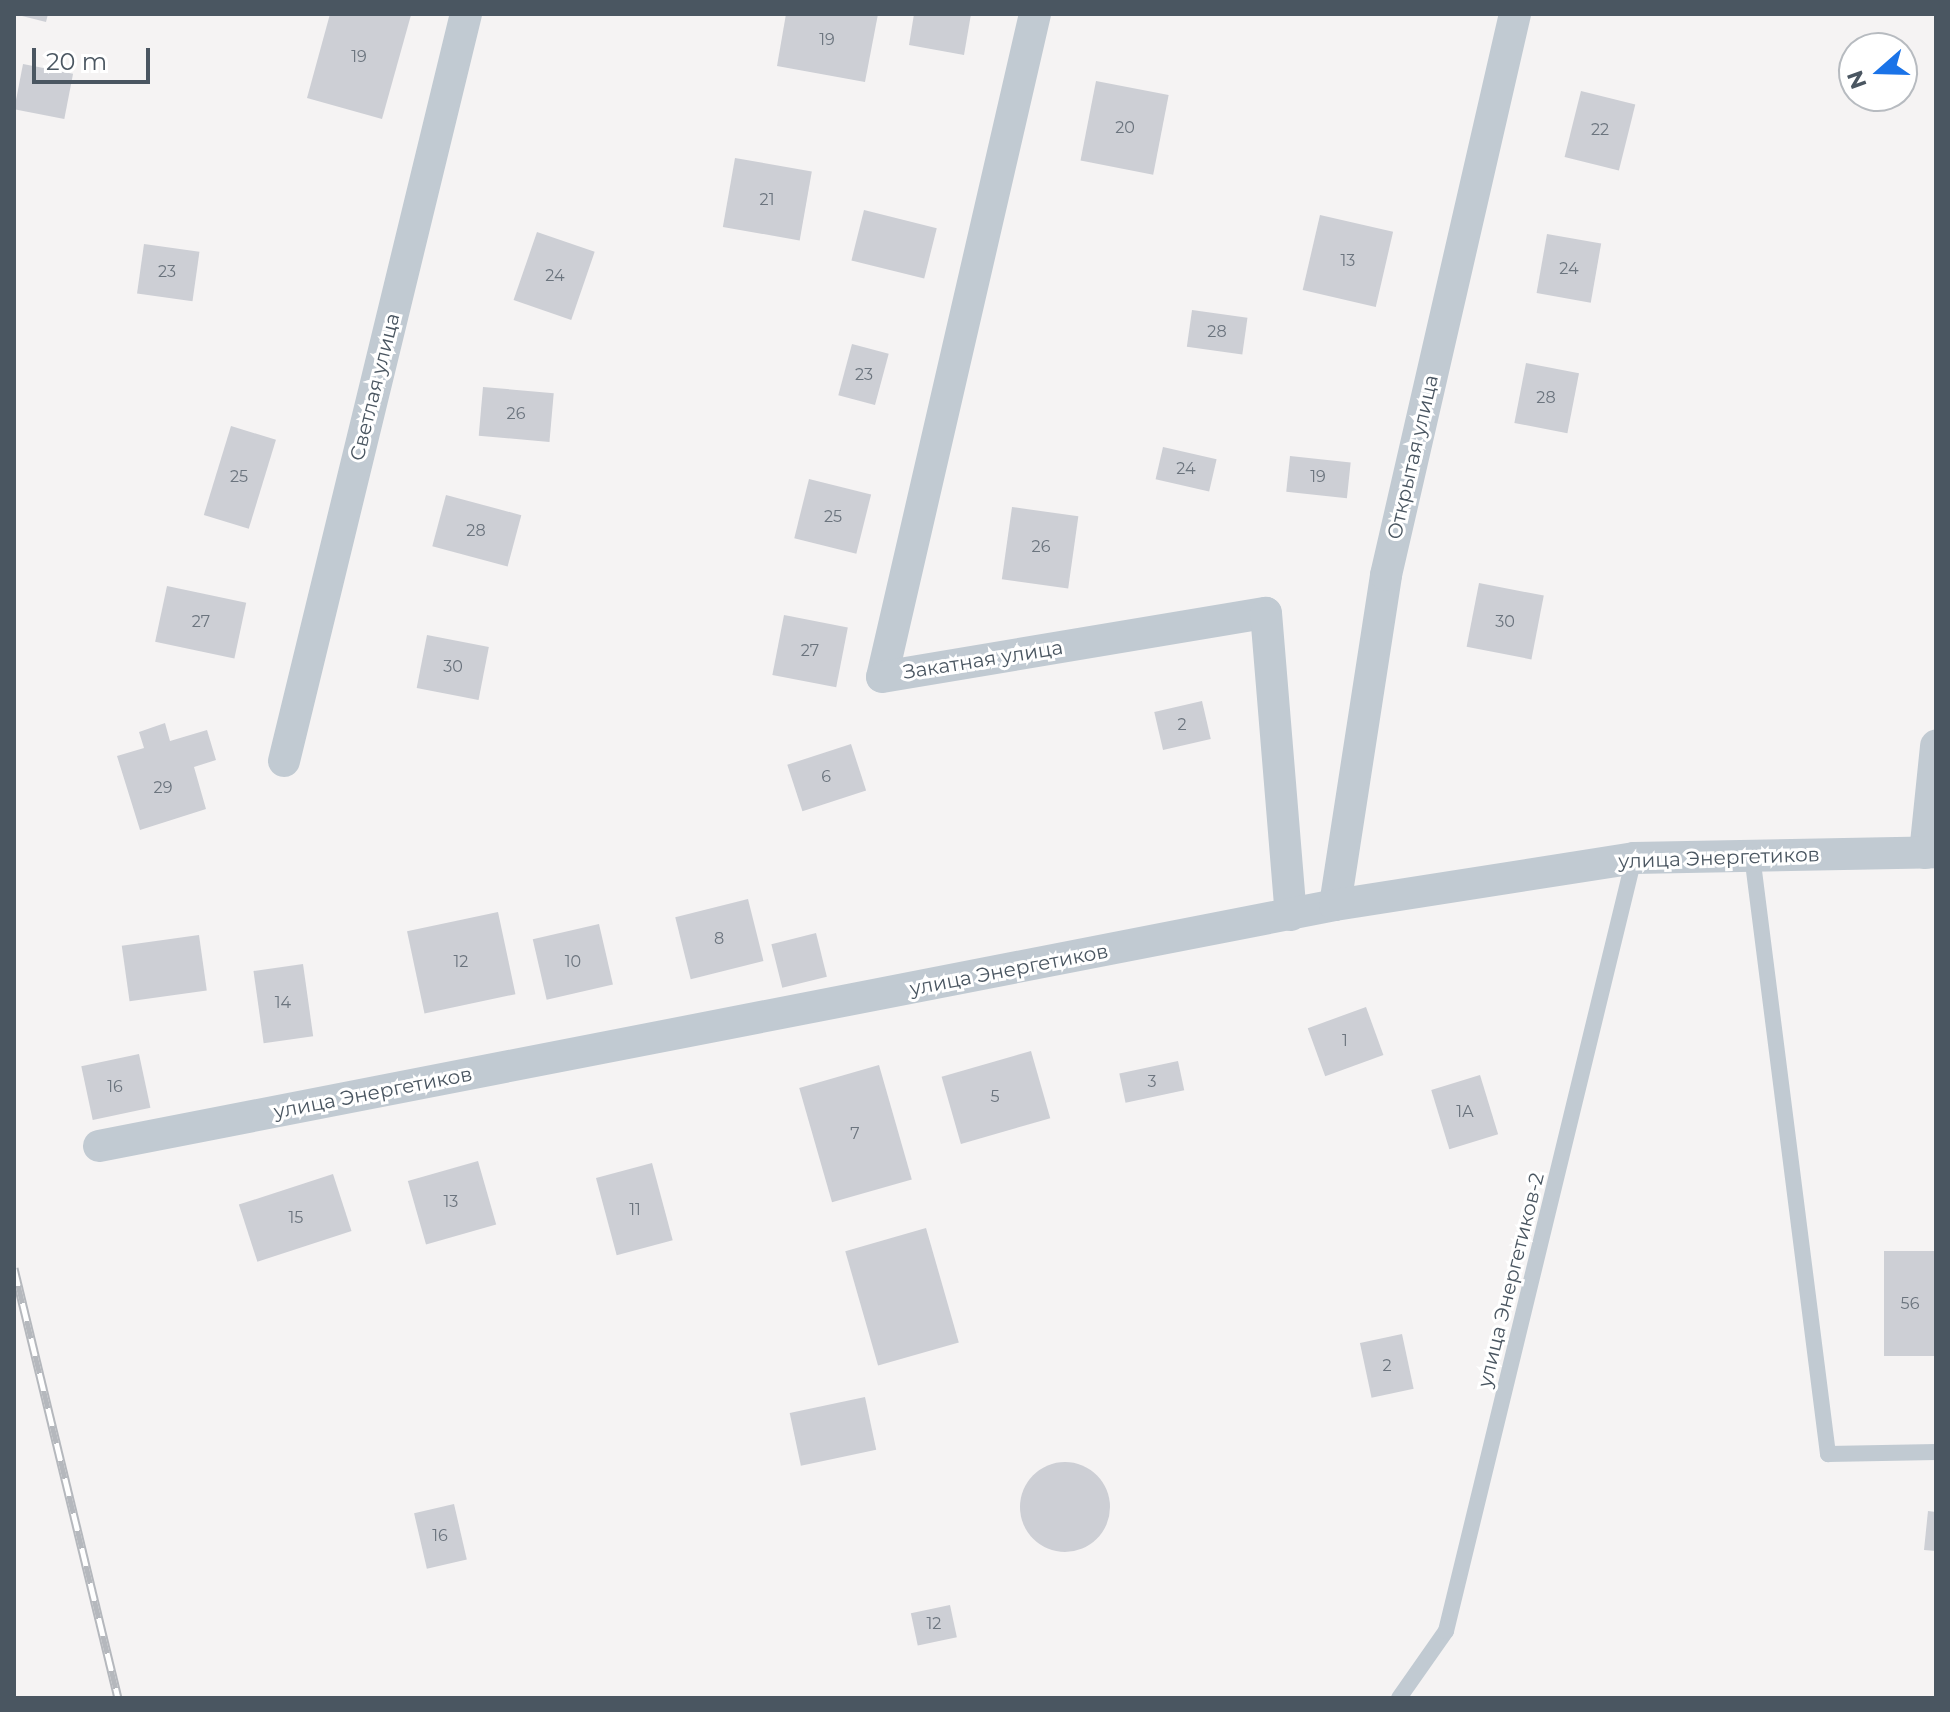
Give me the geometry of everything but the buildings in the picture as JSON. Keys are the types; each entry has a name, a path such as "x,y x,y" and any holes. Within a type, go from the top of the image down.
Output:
{"street":[{"name":"Светлая улица","path":"284,761 466,14"},
{"name":"Закатная улица","path":"1035,14 882,677 1266,613 1291,915"},
{"name":"Открытая улица","path":"1335,905 1386,575 1515,14"},
{"path":"1930,852 1936,746"},
{"name":"улица Энергетиков","path":"99,1146 1335,905 1634,858 1930,852"}],"lane":[{"path":"1752,855 1828,1454 1936,1452"},
{"name":"улица Энергетиков-2","path":"1399,1698 1446,1631 1634,858"}],"railway":[{"path":"14,1268 118,1698"}]}
